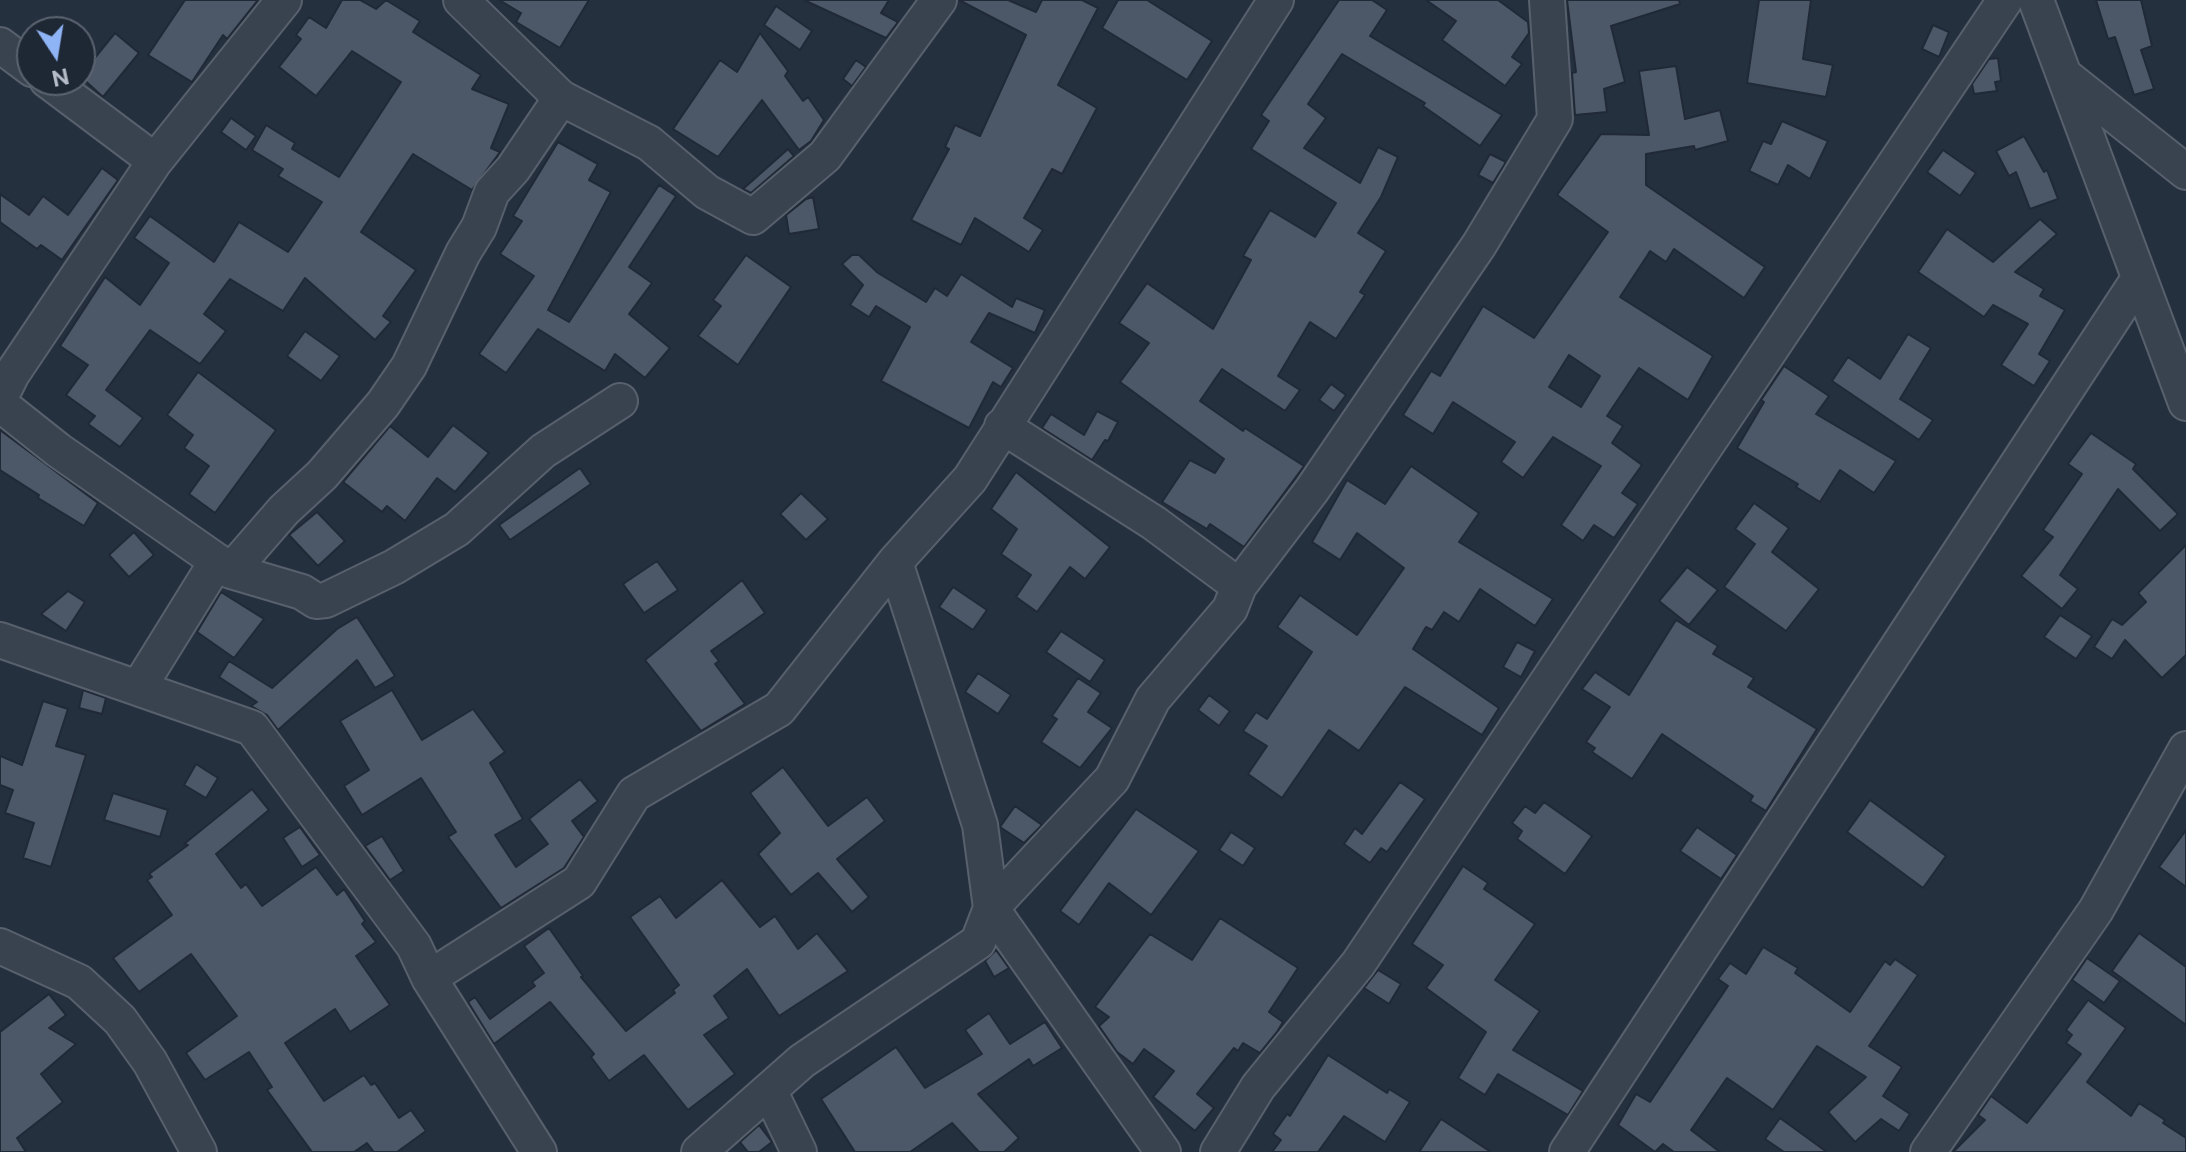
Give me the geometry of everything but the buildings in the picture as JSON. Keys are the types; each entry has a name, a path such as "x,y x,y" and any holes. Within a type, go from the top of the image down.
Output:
{"street":[{"path":"284,0 155,161 12,374 0,401 58,450 224,566 302,592 316,601 326,600 394,567 457,529 543,451 620,401"},
{"path":"461,0 561,98 649,143 707,192 753,217 825,156 939,0"},
{"path":"429,978 579,882 634,794 779,709 895,562 970,479 1276,0"},
{"path":"699,1152 802,1061 978,942 991,908 1112,779 1153,699 1230,609 1239,586 1312,490 1479,245 1555,119 1547,0"},
{"path":"1218,1152 1258,1087 1358,964 2005,0"},
{"path":"2036,0 2186,403"},
{"path":"2063,75 2186,172"},
{"path":"68,96 155,161"},
{"path":"139,687 224,566 322,475 383,404 409,366 463,253 479,227 492,192 513,169 561,98"},
{"path":"1567,1152 2138,280"},
{"path":"1002,426 1154,523 1239,586"},
{"path":"895,562 980,825 991,908 1163,1152"},
{"path":"0,640 252,728 378,892 539,1152"},
{"path":"1928,1152 2096,910 2186,749"},
{"path":"0,946 79,982 120,1020 150,1062 199,1152"},
{"path":"770,1092 799,1152"}]}
